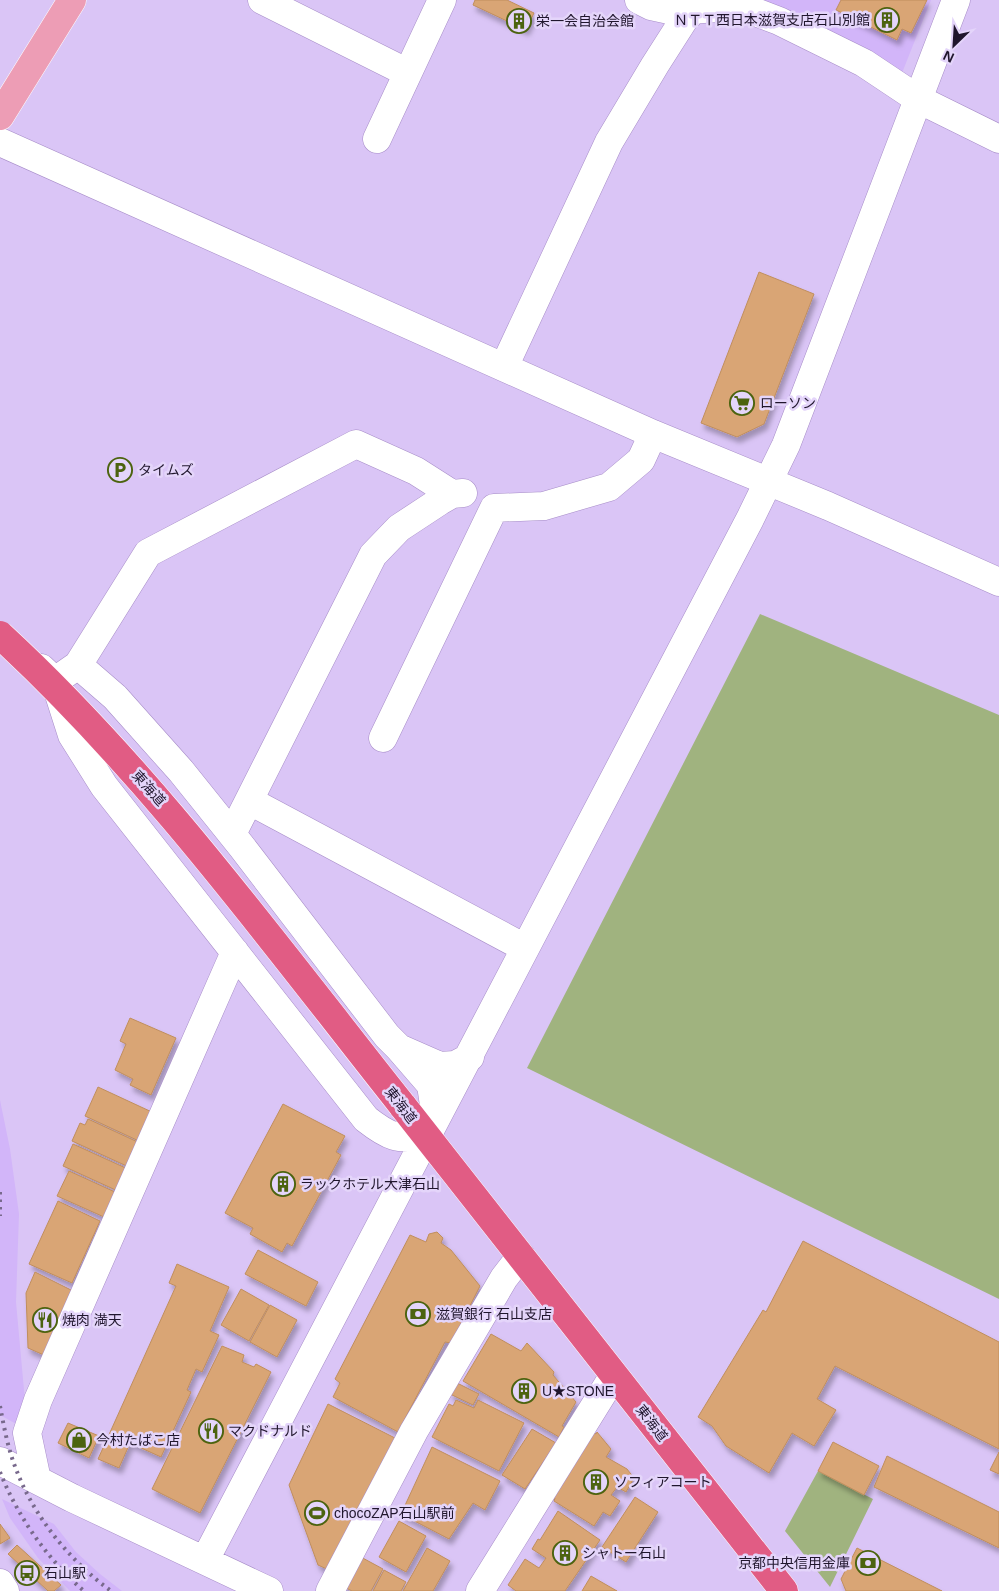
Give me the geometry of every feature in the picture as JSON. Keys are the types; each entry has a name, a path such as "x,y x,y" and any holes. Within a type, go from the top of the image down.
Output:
{"highway":[{"name":"東海道","path":"0,635 68,701 176,818 784,1591"}],"main road":[{"path":"0,116 72,0"}],"street":[{"path":"262,0 408,73"},
{"path":"377,139 442,0"},
{"path":"639,0 650,6 674,11 733,7 758,13 779,21 864,63 918,99 999,139"},
{"path":"205,1560 426,1136 470,1057 525,948 750,519 786,445 956,0"},
{"path":"504,367 609,142 685,18 693,11"},
{"path":"0,142 653,434 828,506 999,582"},
{"path":"383,738 494,508 544,506 609,487 641,460 653,434"},
{"path":"55,682 78,665 148,553 356,444 416,471 457,494 399,528 373,555 232,834"},
{"path":"0,630 55,682 72,735 104,786 366,1118 382,1132 403,1139 426,1136"},
{"path":"78,665 115,697 147,732 232,834 387,1036 431,1085 434,1105 426,1136"},
{"path":"261,807 525,948"},
{"path":"37,1480 27,1433 38,1400 235,952"},
{"path":"399,1048 440,1066 455,1065 470,1057"},
{"path":"330,1591 414,1431 504,1278 521,1256"},
{"path":"480,1591 614,1375"},
{"path":"0,1461 269,1591"},
{"path":"0,1583 6,1591"}],"shaded area":[{"path":"703,0 931,0 900,78"},
{"path":"0,1100 10,1149 19,1214 16,1302 26,1412 18,1425 0,1415"},
{"path":"2,1499 54,1524 76,1552 122,1591 70,1591 38,1558 10,1518"}],"green space":[{"path":"760,614 999,715 999,1299 527,1068"},
{"path":"818,1471 873,1499 830,1587 785,1531"}],"building":[{"name":"栄一会自治会館","path":"475,0 507,0 534,13 526,30 473,5"},
{"name":"ＮＴＴ西日本滋賀支店石山別館","path":"841,0 927,0 911,33 902,29 897,40 836,10"},
{"path":"759,272 814,294 764,424 737,437 701,423"},
{"path":"130,1018 176,1038 151,1095 130,1085 133,1079 115,1070 126,1044 120,1041"},
{"path":"98,1087 154,1113 141,1142 85,1116"},
{"name":"ラックホテル大津石山","path":"283,1104 345,1136 336,1152 341,1155 292,1246 287,1243 282,1252 250,1234 253,1228 225,1213"},
{"path":"88,1119 142,1144 131,1168 72,1141 80,1123 85,1125"},
{"path":"73,1144 130,1170 120,1192 63,1166"},
{"path":"69,1171 115,1192 104,1217 57,1196"},
{"path":"58,1201 100,1221 72,1283 29,1264"},
{"name":"滋賀銀行 石山支店","path":"437,1232 443,1238 441,1243 451,1250 480,1286 451,1343 445,1342 398,1432 333,1397 340,1383 335,1379 410,1235 426,1242 429,1234"},
{"path":"803,1241 999,1342 999,1449 835,1366 817,1399 836,1410 814,1446 792,1433 769,1473 726,1446 712,1426 698,1417 763,1310 766,1312"},
{"path":"258,1250 318,1282 306,1306 245,1274"},
{"path":"177,1264 229,1287 210,1331 219,1335 202,1372 196,1369 187,1390 191,1392 161,1457 130,1443 119,1468 98,1459 176,1286 169,1283"},
{"name":"焼肉 満天","path":"35,1272 75,1292 46,1356 28,1348 26,1293"},
{"path":"241,1289 269,1305 249,1341 221,1325"},
{"path":"270,1305 297,1320 277,1357 250,1342"},
{"name":"U★STONE","path":"491,1334 521,1351 527,1343 554,1372 553,1375 576,1402 562,1426 564,1427 559,1437 463,1381"},
{"name":"マクドナルド","path":"222,1346 244,1355 242,1362 254,1367 256,1364 271,1372 200,1513 152,1489"},
{"path":"455,1382 479,1394 473,1405 450,1394"},
{"path":"456,1400 474,1408 478,1400 524,1423 499,1471 432,1437 449,1404 453,1406"},
{"path":"328,1404 395,1438 329,1570 318,1565 289,1485"},
{"name":"今村たばこ店","path":"68,1423 99,1436 89,1458 58,1443"},
{"path":"532,1429 556,1443 525,1489 502,1475"},
{"name":"ソフィアコート","path":"591,1431 596,1434 597,1432 611,1449 606,1457 627,1469 634,1478 626,1492 617,1487 611,1495 620,1501 610,1516 603,1512 594,1526 554,1501 555,1498 551,1495"},
{"path":"833,1442 879,1466 864,1495 818,1471"},
{"path":"432,1447 500,1481 485,1510 473,1503 449,1539 401,1514"},
{"path":"999,1452 999,1474 990,1470"},
{"path":"887,1456 999,1512 999,1548 874,1487"},
{"path":"635,1497 658,1512 626,1562 602,1547"},
{"name":"シャトー石山","path":"558,1511 600,1540 565,1591 516,1591 508,1585 525,1559 539,1568 546,1558 532,1549 538,1539 540,1540"},
{"path":"399,1521 426,1536 406,1572 379,1557"},
{"path":"0,1524 10,1538 0,1544"},
{"path":"17,1545 61,1585 54,1591 48,1591 8,1554"},
{"path":"427,1548 450,1561 433,1591 403,1591"},
{"name":"京都中央信用金庫","path":"857,1548 942,1591 846,1591 841,1579"},
{"path":"359,1556 383,1569 371,1591 352,1591 342,1586"},
{"path":"384,1570 406,1582 401,1591 373,1591"},
{"path":"591,1576 617,1591 582,1591"}],"railway":[{"path":"0,1192 0,1216"},
{"path":"0,1406 13,1461 24,1487 43,1521 81,1566 111,1591"},
{"path":"0,1472 7,1489 35,1536 58,1565 84,1591"}],"place":[{"name":"ＮＴＴ西日本滋賀支店石山別館","path":"887,20"},
{"name":"栄一会自治会館","path":"519,21"},
{"name":"ローソン","path":"742,403"},
{"name":"タイムズ","path":"120,470"},
{"name":"ラックホテル大津石山","path":"283,1184"},
{"name":"滋賀銀行 石山支店","path":"418,1314"},
{"name":"焼肉 満天","path":"45,1320"},
{"name":"U★STONE","path":"524,1391"},
{"name":"マクドナルド","path":"211,1431"},
{"name":"今村たばこ店","path":"79,1440"},
{"name":"ソフィアコート","path":"596,1482"},
{"name":"chocoZAP石山駅前","path":"317,1513"},
{"name":"シャトー石山","path":"565,1553"},
{"name":"京都中央信用金庫","path":"868,1563"},
{"name":"石山駅","path":"27,1573"}]}
